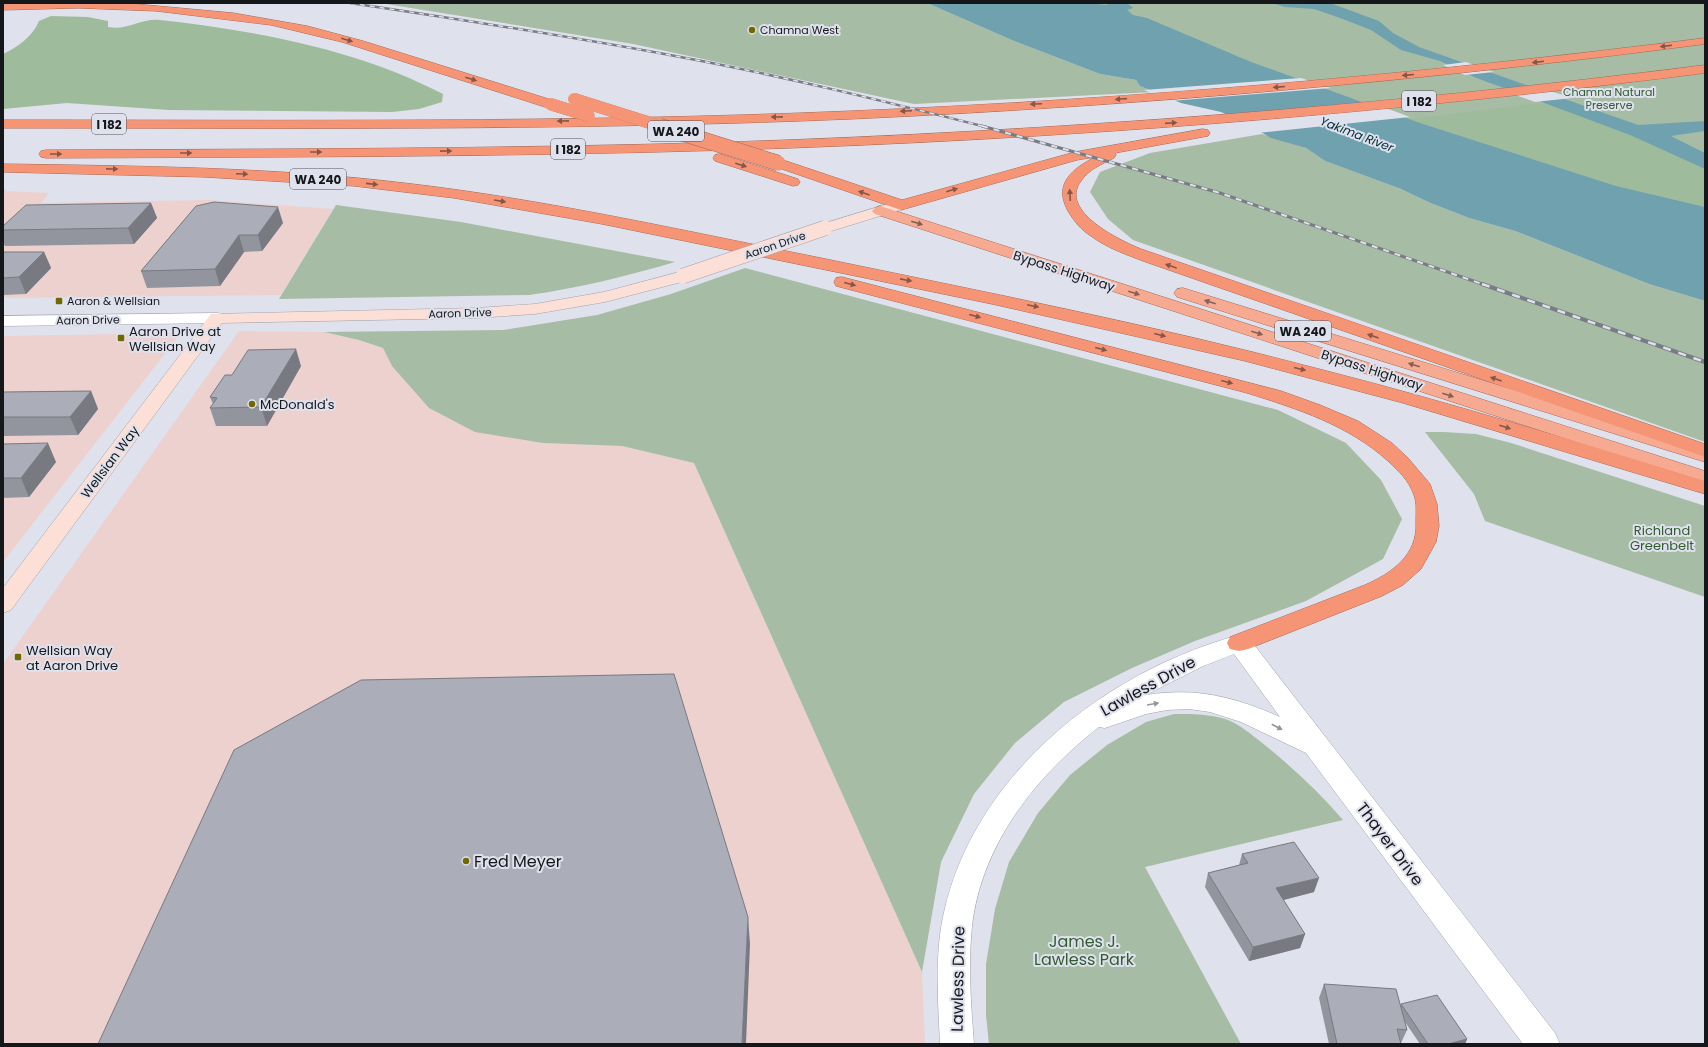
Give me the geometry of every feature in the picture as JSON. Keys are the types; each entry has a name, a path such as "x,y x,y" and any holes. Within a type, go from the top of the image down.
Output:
{"highway":[{"name":"WA 240","path":"161,3 257,13 339,28 574,99 778,163 901,205"},
{"path":"3,7 55,5 128,7 213,14 265,21 306,29 353,42 550,104 761,171 880,211"},
{"name":"I 182","path":"3,124 424,124 812,116 1075,102 1299,85 1576,58 1705,41"},
{"name":"I 182","path":"35,154 399,152 770,144 1132,126 1439,99 1705,69"},
{"path":"901,205 1058,160 1148,142 1226,129 1512,100 1705,74"},
{"path":"3,116 216,124"},
{"path":"1148,142 1109,154 1088,165 1079,173 1069,190 1069,200 1083,221 1096,233 1117,245 1157,261 1705,451"},
{"name":"WA 240","path":"3,168 249,174 350,181 478,197 630,225 1061,312 1213,348 1443,408 1705,488"},
{"name":"Bypass Highway","path":"901,205 1705,456"},
{"name":"Bypass Highway","path":"880,211 1705,478"},
{"path":"630,225 1254,389 1318,409 1355,426 1386,447 1405,466 1419,484 1426,500 1428,524 1424,545 1416,562 1401,575 1374,590 1239,644"}],"main road":[{"name":"Aaron Drive","path":"217,318 476,312 535,309 605,297 683,276 825,228 901,205"},
{"name":"Wellsian Way","path":"3,605 217,318"}],"street":[{"name":"Aaron Drive","path":"3,321 217,318"},
{"name":"Lawless Drive","path":"957,1044 954,987 956,932 964,895 979,853 987,836 1028,774 1076,730 1111,703 1208,654 1239,644"},
{"name":"Thayer Drive","path":"1239,644 1543,1044"},
{"path":"1076,730 1142,706 1165,701 1188,700 1221,704 1256,716 1317,748"}],"shaded area":[{"path":"3,188 6,189 4,191 49,193 41,203 208,200 333,209 281,295 3,298"},
{"path":"239,331 324,332 359,340 383,348 392,366 543,443 622,446 694,463 922,972 925,1044 3,1044 3,664"},
{"path":"181,333 3,562 3,336"}],"green space":[{"path":"380,3 927,3 1014,41 1100,74 1136,80 1140,86 1154,92 914,104 633,44"},
{"name":"Chamna Natural Preserve","path":"1056,3 1705,3 1705,230"},
{"path":"51,16 88,17 108,21 108,27 115,28 147,21 160,20 196,24 269,36 305,44 376,65 410,78 443,94 442,102 419,109 392,112 169,110 67,103 3,109 3,54 14,48 29,36 39,21"},
{"path":"1543,103 1630,135 1705,169 1705,207 1616,186 1409,119"},
{"path":"1262,134 1306,148 1325,161 1401,189 1428,202 1469,218 1515,231 1649,284 1705,301 1705,442 1133,240 1108,219 1090,192 1100,172 1150,153"},
{"path":"336,205 461,222 675,262 603,281 529,295 279,299"},
{"path":"745,268 1278,410 1346,443 1381,480 1402,519 1383,559 1306,601 1195,641 1132,668 1064,702 1015,743 974,794 941,862 922,972 694,463 622,446 543,443 475,432 429,408 392,366 383,348 359,340 324,332 503,330 597,315 671,294"},
{"name":"Richland Greenbelt","path":"1425,432 1476,434 1511,443 1705,506 1705,597 1485,521 1474,494"},
{"name":"James J. Lawless Park","path":"1174,714 1208,715 1228,720 1241,727 1294,770 1343,820 1145,867 1241,1044 989,1044 986,1015 986,964 995,909 1009,862 1038,813 1070,775 1107,745 1146,722"}],"water":[{"name":"Yakima River","path":"927,3 1086,3 1107,5 1108,3 1127,3 1133,8 1127,10 1133,15 1147,18 1251,62 1420,123 1616,186 1705,207 1705,301 1649,284 1515,231 1469,218 1428,202 1401,189 1325,161 1306,148 1271,138 1242,121 1221,112 1181,103 1140,86 1136,80 1100,74 1014,41"},
{"path":"1272,3 1330,3 1379,21 1393,33 1419,47 1638,125 1705,121 1705,131 1671,136 1705,153 1705,169 1630,135 1474,77 1440,61 1401,50 1371,30 1340,18 1314,9 1285,7"}],"pier":[{"path":"1466,62 1494,72 1465,75 1443,65"},
{"path":"1301,78 1331,88 1171,101 1144,90"},
{"path":"1535,86 1572,98 1535,102 1501,90"},
{"path":"1370,102 1410,117 1257,133 1241,123 1221,115"}],"building":[{"path":"214,202 278,207 258,235 239,235 215,269 141,271 196,206"},
{"path":"151,203 128,228 3,230 3,226 26,205"},
{"path":"3,252 44,252 19,277 3,278"},
{"path":"296,349 261,407 210,408 217,398 210,397 225,375 232,375 248,350"},
{"path":"91,391 70,417 3,417 3,392"},
{"path":"48,443 21,478 3,478 3,444"},
{"name":"Fred Meyer","path":"674,674 748,917 742,1044 98,1044 234,750 361,680"},
{"path":"1294,842 1319,878 1276,888 1305,934 1253,947 1208,873 1248,863 1242,854"},
{"path":"1324,984 1396,989 1407,1030 1397,1029 1401,1044 1337,1044"},
{"path":"1437,995 1467,1039 1448,1044 1428,1044 1401,1004"}],"railway":[{"path":"350,3 553,35 714,63 831,89 982,126"},
{"path":"982,126 1220,193 1485,285"},
{"path":"1482,284 1705,362"}],"place":[{"name":"Chamna West","path":"752,30"},
{"name":"Aaron & Wellsian","path":"59,301"},
{"name":"Aaron Drive at Wellsian Way","path":"121,338"},
{"name":"McDonald's","path":"252,404"},
{"name":"Wellsian Way at Aaron Drive","path":"18,657"},
{"name":"Fred Meyer","path":"466,861"}]}
